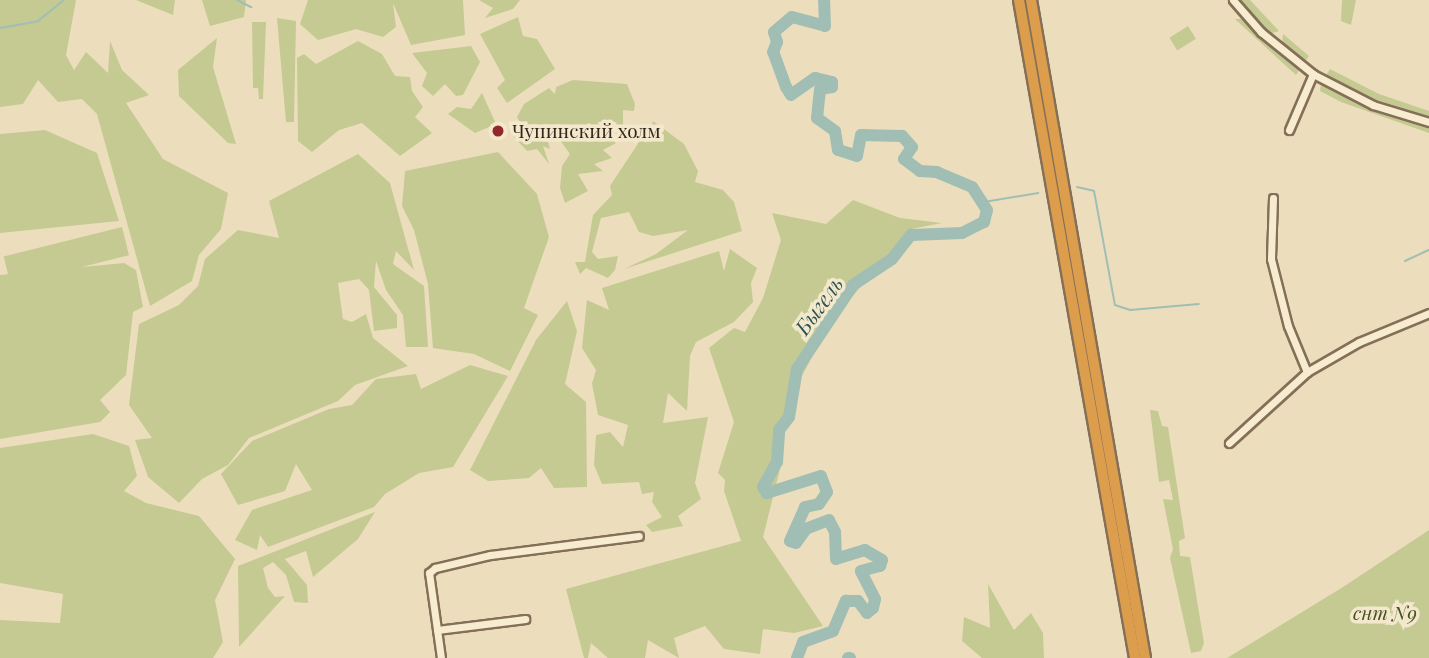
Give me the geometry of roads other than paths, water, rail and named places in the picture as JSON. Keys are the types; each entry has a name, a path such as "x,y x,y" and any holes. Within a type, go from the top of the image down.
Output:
{"highway":[{"path":"1019,0 1135,658"},
{"path":"1031,0 1145,658"}],"street":[{"path":"1233,0 1261,32 1313,74 1373,105 1429,122"},
{"path":"1289,130 1313,74"},
{"path":"1273,198 1271,259 1288,326 1307,372"},
{"path":"1230,443 1307,372 1359,342 1429,313"},
{"path":"441,658 429,573 489,555 639,536"},
{"path":"437,630 525,619"}],"waterway":[{"path":"0,28 38,21 64,0"},
{"path":"237,0 251,7"},
{"name":"Быгель","path":"797,658 803,642 833,631 846,601 858,601 867,613 873,608 875,599 861,571 880,566 882,560 865,550 836,559 835,532 829,520 806,529 796,543 790,541 805,507 819,504 827,492 821,476 767,493 763,487 777,462 779,430 789,417 797,369 853,285 892,259 911,235 962,233 984,222 987,210 972,187 937,172 920,171 904,159 912,147 902,136 861,135 857,156 838,150 835,131 817,118 820,89 832,87 832,82 815,78 791,95 773,52 777,42 774,32 792,17 825,26 824,0"},
{"path":"1077,187 1094,191 1115,305 1130,310 1199,304"},
{"path":"984,202 1038,193"},
{"path":"1405,261 1429,250"}],"place":[{"name":"Чупинский холм","path":"498,131"}],"park label":[{"name":"снт N9","path":"1385,613"}]}
